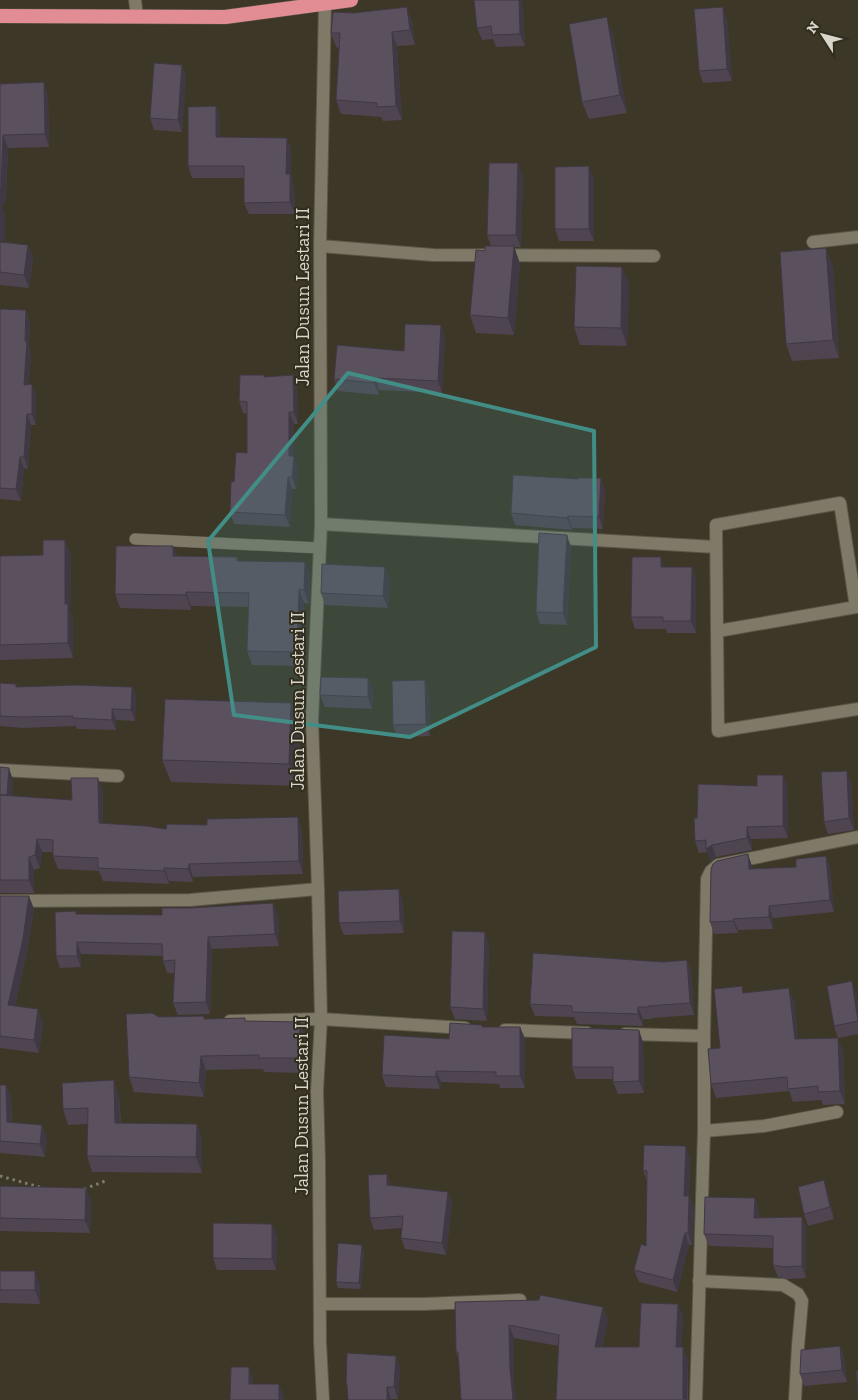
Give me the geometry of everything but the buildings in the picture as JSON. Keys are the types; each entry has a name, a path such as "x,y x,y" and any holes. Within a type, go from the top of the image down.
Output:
{"highway":[{"path":"0,16 225,17 350,0"}],"street":[{"path":"135,0 137,17"},
{"name":"Jalan Dusun Lestari II","path":"323,1400 320,1342 317,1090 321,1019 312,720 321,524 320,246 325,3"},
{"path":"813,242 858,237"},
{"path":"320,246 433,255 654,256"},
{"path":"718,631 856,607 840,503 716,525 718,731 858,709"},
{"path":"321,524 716,547"},
{"path":"0,770 118,776"},
{"path":"696,1400 704,1131 707,879 711,871 718,865 858,837"},
{"path":"0,901 190,900 318,889"},
{"path":"213,1022 321,1019 477,1029"},
{"path":"496,1030 704,1036"},
{"path":"704,1131 764,1126 837,1112"},
{"path":"699,1282 783,1285 798,1294 802,1301 795,1400"},
{"path":"320,1304 424,1304 520,1300"}],"lane":[{"path":"135,539 320,548"}],"path":[{"path":"0,1176 49,1189"},
{"path":"80,1190 108,1180"}],"highlighted area":[{"path":"348,373 594,431 596,647 410,737 234,715 208,541"}]}
